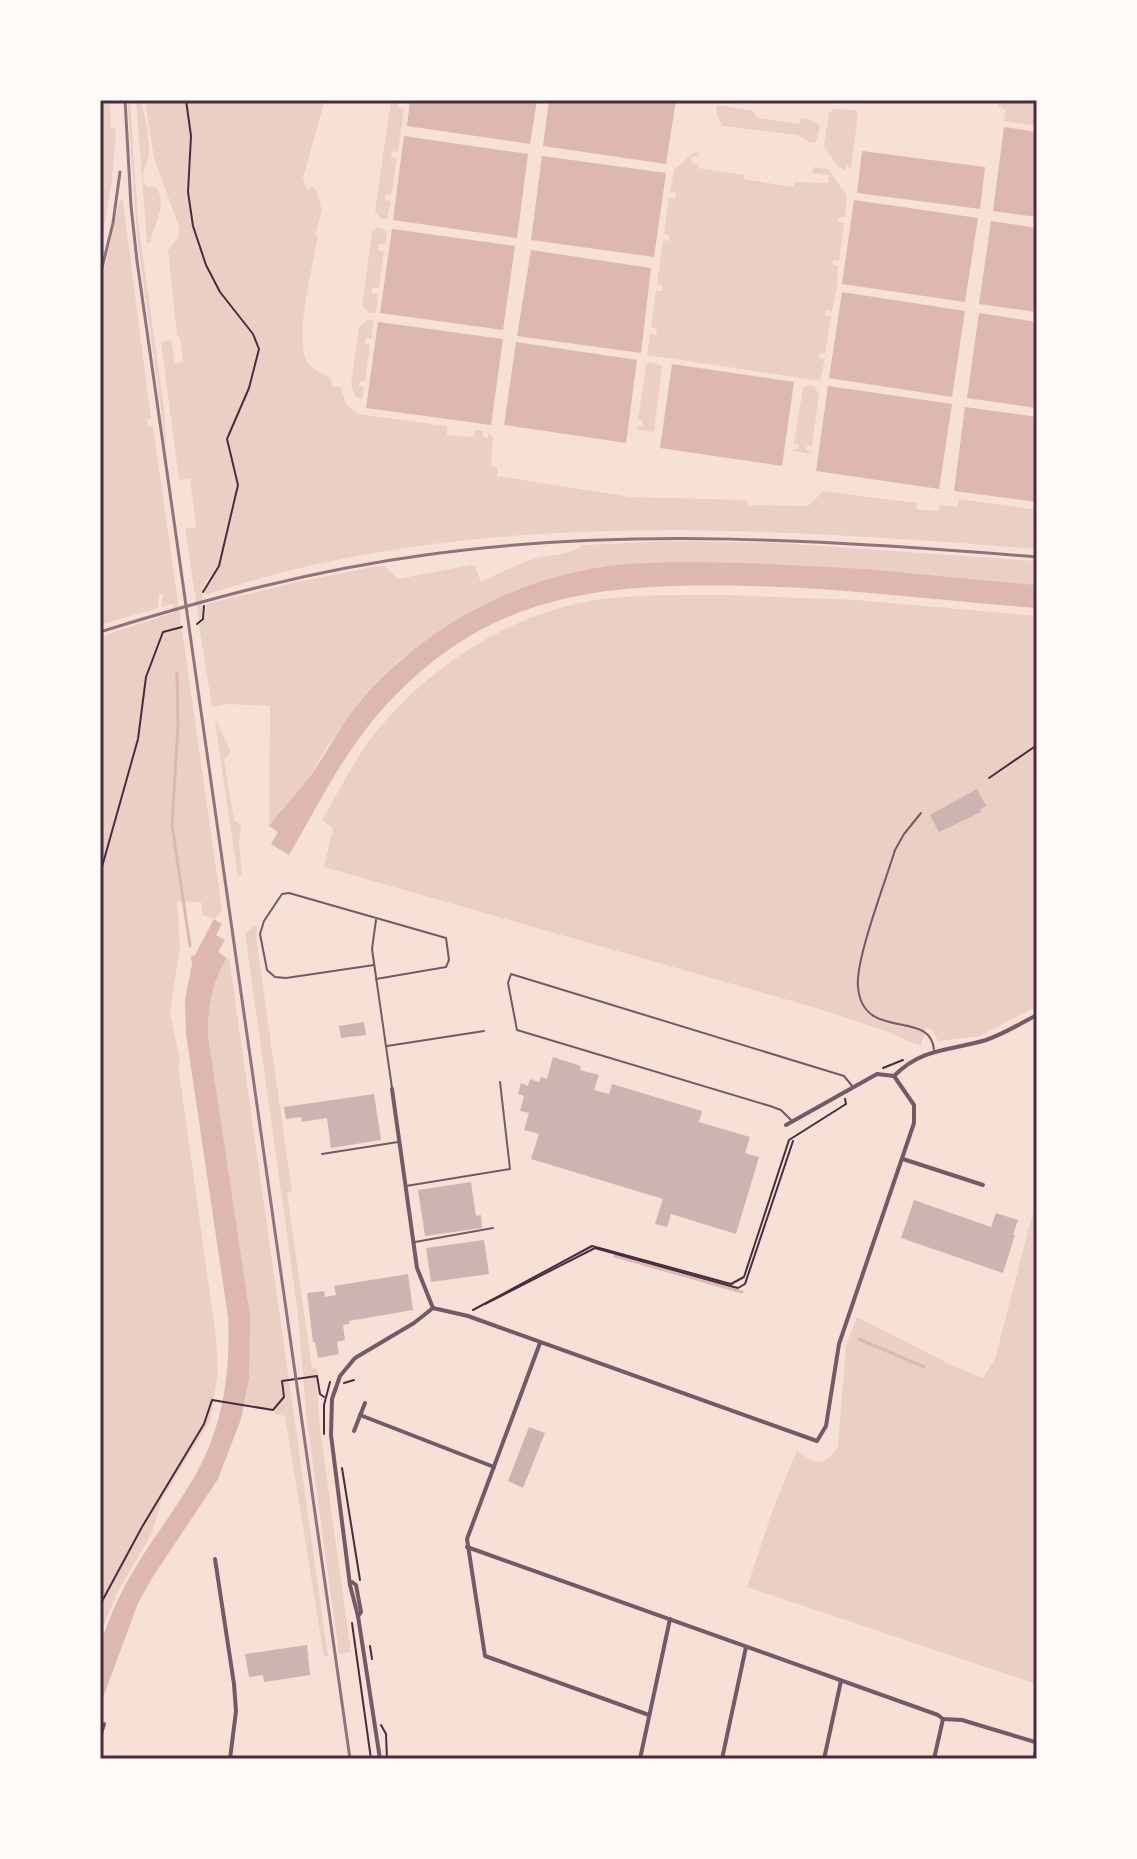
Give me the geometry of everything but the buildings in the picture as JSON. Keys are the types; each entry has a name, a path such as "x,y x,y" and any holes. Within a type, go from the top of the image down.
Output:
{"street":[{"path":"894,1076 909,1063 934,1051 989,1039 1037,1015"},
{"path":"433,1308 468,1316 817,1441 826,1426 839,1344 903,1159 915,1111 894,1076 877,1074 786,1125"},
{"path":"392,1089 417,1268 433,1308"},
{"path":"903,1159 983,1185"},
{"path":"380,1759 358,1616 361,1612 356,1585 352,1582 331,1435 334,1389 355,1358 433,1308"},
{"path":"540,1343 467,1539 485,1656 649,1715"},
{"path":"354,1431 365,1403"},
{"path":"360,1415 494,1467"},
{"path":"467,1547 943,1719 962,1720 1036,1744 1034,1759"},
{"path":"215,1559 236,1711 230,1759"},
{"path":"640,1759 670,1619"},
{"path":"722,1759 746,1647"},
{"path":"824,1759 841,1681"},
{"path":"934,1759 943,1719"},
{"path":"100,1737 104,1724"}],"lane":[{"path":"921,813 895,850 860,966 858,987 864,1004 878,1020 923,1030 932,1038 934,1051"},
{"path":"374,965 275,977 267,970 260,934 264,921 282,894 289,893 446,938 449,960 446,967 376,979"},
{"path":"376,919 372,934 374,965 392,1089"},
{"path":"792,1120 781,1110 770,1106 517,1030 508,983 511,974 844,1076 853,1087"},
{"path":"386,1047 484,1031"},
{"path":"405,1186 510,1169 500,1082"},
{"path":"322,1154 399,1142"},
{"path":"414,1242 493,1228"}],"path":[{"path":"186,100 191,136 188,192 193,226 220,292 253,334 259,349 249,388 227,439 238,489 219,566 203,592"},
{"path":"197,624 203,619 204,606"},
{"path":"100,874 138,739 146,677 163,632 182,627"},
{"path":"989,778 1037,745"},
{"path":"874,1072 902,1060"},
{"path":"476,1309 596,1245 731,1284 740,1282 791,1141 846,1104 844,1097"},
{"path":"100,1605 142,1527 204,1424 212,1400 273,1410 284,1397 282,1381 317,1376 319,1392 325,1398"},
{"path":"343,1383 354,1380"},
{"path":"340,1455 361,1593"},
{"path":"351,1615 371,1759"},
{"path":"369,1645 373,1670"},
{"path":"382,1727 386,1734 387,1759"}],"shaded area":[{"path":"100,100 110,100 111,128 116,129 112,182 100,250"},
{"path":"127,100 130,100 138,221 164,409 167,453 137,237"},
{"path":"136,100 141,100 148,138 149,156 144,169 144,182 147,187 156,187 161,200 150,243 147,243"},
{"path":"145,100 325,100 303,178 307,191 312,186 316,190 322,210 315,236 318,237 303,321 304,353 310,365 330,377 333,387 341,387 346,404 358,414 447,426 447,435 474,437 475,430 483,431 483,437 488,438 488,433 493,437 491,466 497,467 497,476 631,497 746,500 749,505 808,506 823,491 917,503 916,509 938,511 940,505 957,507 959,499 1037,510 1037,549 722,531 617,531 513,536 409,547 306,567 205,595 205,589 213,579 210,576 204,587 199,621 185,529 196,527 190,479 179,480 161,342 171,340 175,363 183,362 180,337 177,336 168,251 179,235 179,227 154,158"},
{"path":"391,100 405,100 399,101 398,107 404,109 398,152 392,151 391,157 397,158 391,195 386,194 385,200 391,201 387,219 381,219 375,212"},
{"path":"410,100 537,100 530,144 407,126"},
{"path":"549,100 676,100 666,164 543,146"},
{"path":"999,100 1037,100 1037,126 1004,121 1006,110 998,106"},
{"path":"717,105 753,111 757,118 800,124 801,118 815,121 820,126 816,142 810,143 798,135 722,126 716,112"},
{"path":"834,109 855,110 858,115 851,168 847,166 845,170 837,166 824,146 829,113"},
{"path":"1004,127 1037,132 1037,217 993,211"},
{"path":"404,136 528,154 517,238 393,220"},
{"path":"862,151 985,167 980,209 857,193"},
{"path":"699,152 699,157 692,156 691,163 698,164 698,168 793,187 795,182 828,183 829,175 813,173 813,167 828,169 847,196 845,217 839,217 838,221 844,223 839,261 833,260 832,264 838,266 837,288 832,311 826,310 825,315 831,316 825,354 820,353 819,358 825,359 820,381 647,355 650,334 656,335 657,329 651,327 656,291 662,291 662,286 657,284 663,240 669,241 670,236 664,234 669,198 675,199 676,193 670,192 674,170 693,153"},
{"path":"542,156 666,173 654,257 531,240"},
{"path":"120,200 123,201 151,419 147,419 148,426 153,426 222,910 214,919 203,915 201,902 177,901 180,947 170,1012 180,1061 218,1373 210,1421 162,1499 152,1533 117,1593 100,1635 100,637 175,612 173,604 161,607 163,594 159,594 158,608 100,625 100,287"},
{"path":"854,200 978,218 965,302 842,284"},
{"path":"991,221 1037,228 1037,312 979,304"},
{"path":"377,227 387,233 385,245 379,244 378,250 384,252 379,288 372,288 372,293 378,294 376,313 370,313 362,306 372,232"},
{"path":"392,229 515,246 503,330 380,313"},
{"path":"531,250 651,268 641,353 517,336"},
{"path":"842,292 965,311 952,397 829,378"},
{"path":"979,313 1037,322 1037,408 967,398"},
{"path":"368,320 374,321 371,339 366,338 365,344 370,345 365,381 360,381 359,386 364,387 362,399 355,397 351,384 359,327"},
{"path":"378,322 503,339 491,425 366,408"},
{"path":"516,342 637,360 626,443 504,425"},
{"path":"650,362 662,366 654,432 637,429 637,426 643,426 643,421 638,420 646,365"},
{"path":"672,364 794,382 782,466 660,448"},
{"path":"806,385 814,386 819,394 812,446 807,446 806,450 811,454 793,451 799,449 799,445 794,443"},
{"path":"828,386 952,404 939,489 816,471"},
{"path":"965,407 1037,417 1037,502 954,491"},
{"path":"669,541 780,543 1037,561 1037,585 866,569 629,565 605,567 524,587 476,608 401,659 361,699 306,783 269,825 270,706 227,704 212,707 199,625 206,616 206,604 297,582 385,566 398,579 471,565 475,566 481,582 527,561 566,553 583,545"},
{"path":"657,563 748,563 866,569 1037,585 1037,608 748,586 642,588 593,593 547,603 503,619 461,642 420,672 380,712 354,745 289,855 271,844 278,832 269,826 312,774 362,699 413,650 471,612 535,584 603,567"},
{"path":"725,595 857,600 1037,616 1037,1006 980,1036 938,1041 933,1031 926,1027 921,1046 816,1008 324,867 333,828 322,820 372,737 419,687 474,646 505,629 569,605 633,596"},
{"path":"215,722 231,752 224,760 234,820 241,825 242,873 238,878"},
{"path":"214,919 222,924 216,935 225,940 218,952 227,958 212,995 208,1036 250,1316 249,1380 241,1419 218,1479 138,1603 100,1706 102,1637 125,1585 202,1462 217,1422 226,1381 228,1317 186,1034 185,1000 191,956 195,955"},
{"path":"257,926 256,937 292,1192 287,1193 312,1369 317,1368 318,1375 320,1428 351,1652 339,1654 307,1422 298,1314 245,933"},
{"path":"229,957 328,1656 324,1657 285,1416 275,1414 284,1397 272,1409 245,1404 249,1380 207,1025 215,980"},
{"path":"1037,1197 1037,1684 747,1587 797,1450 819,1462 829,1458 838,1446 846,1345 857,1317 983,1378 995,1359"}],"waterway":[{"path":"177,673 178,726 172,825 190,946"},
{"path":"615,1256 742,1292"},
{"path":"859,1339 924,1367"}],"railway":[{"path":"125,100 137,261 350,1759"},
{"path":"100,276 113,223 120,172"},
{"path":"100,632 301,577 384,561 502,546 578,541 731,539 1037,557"}]}
